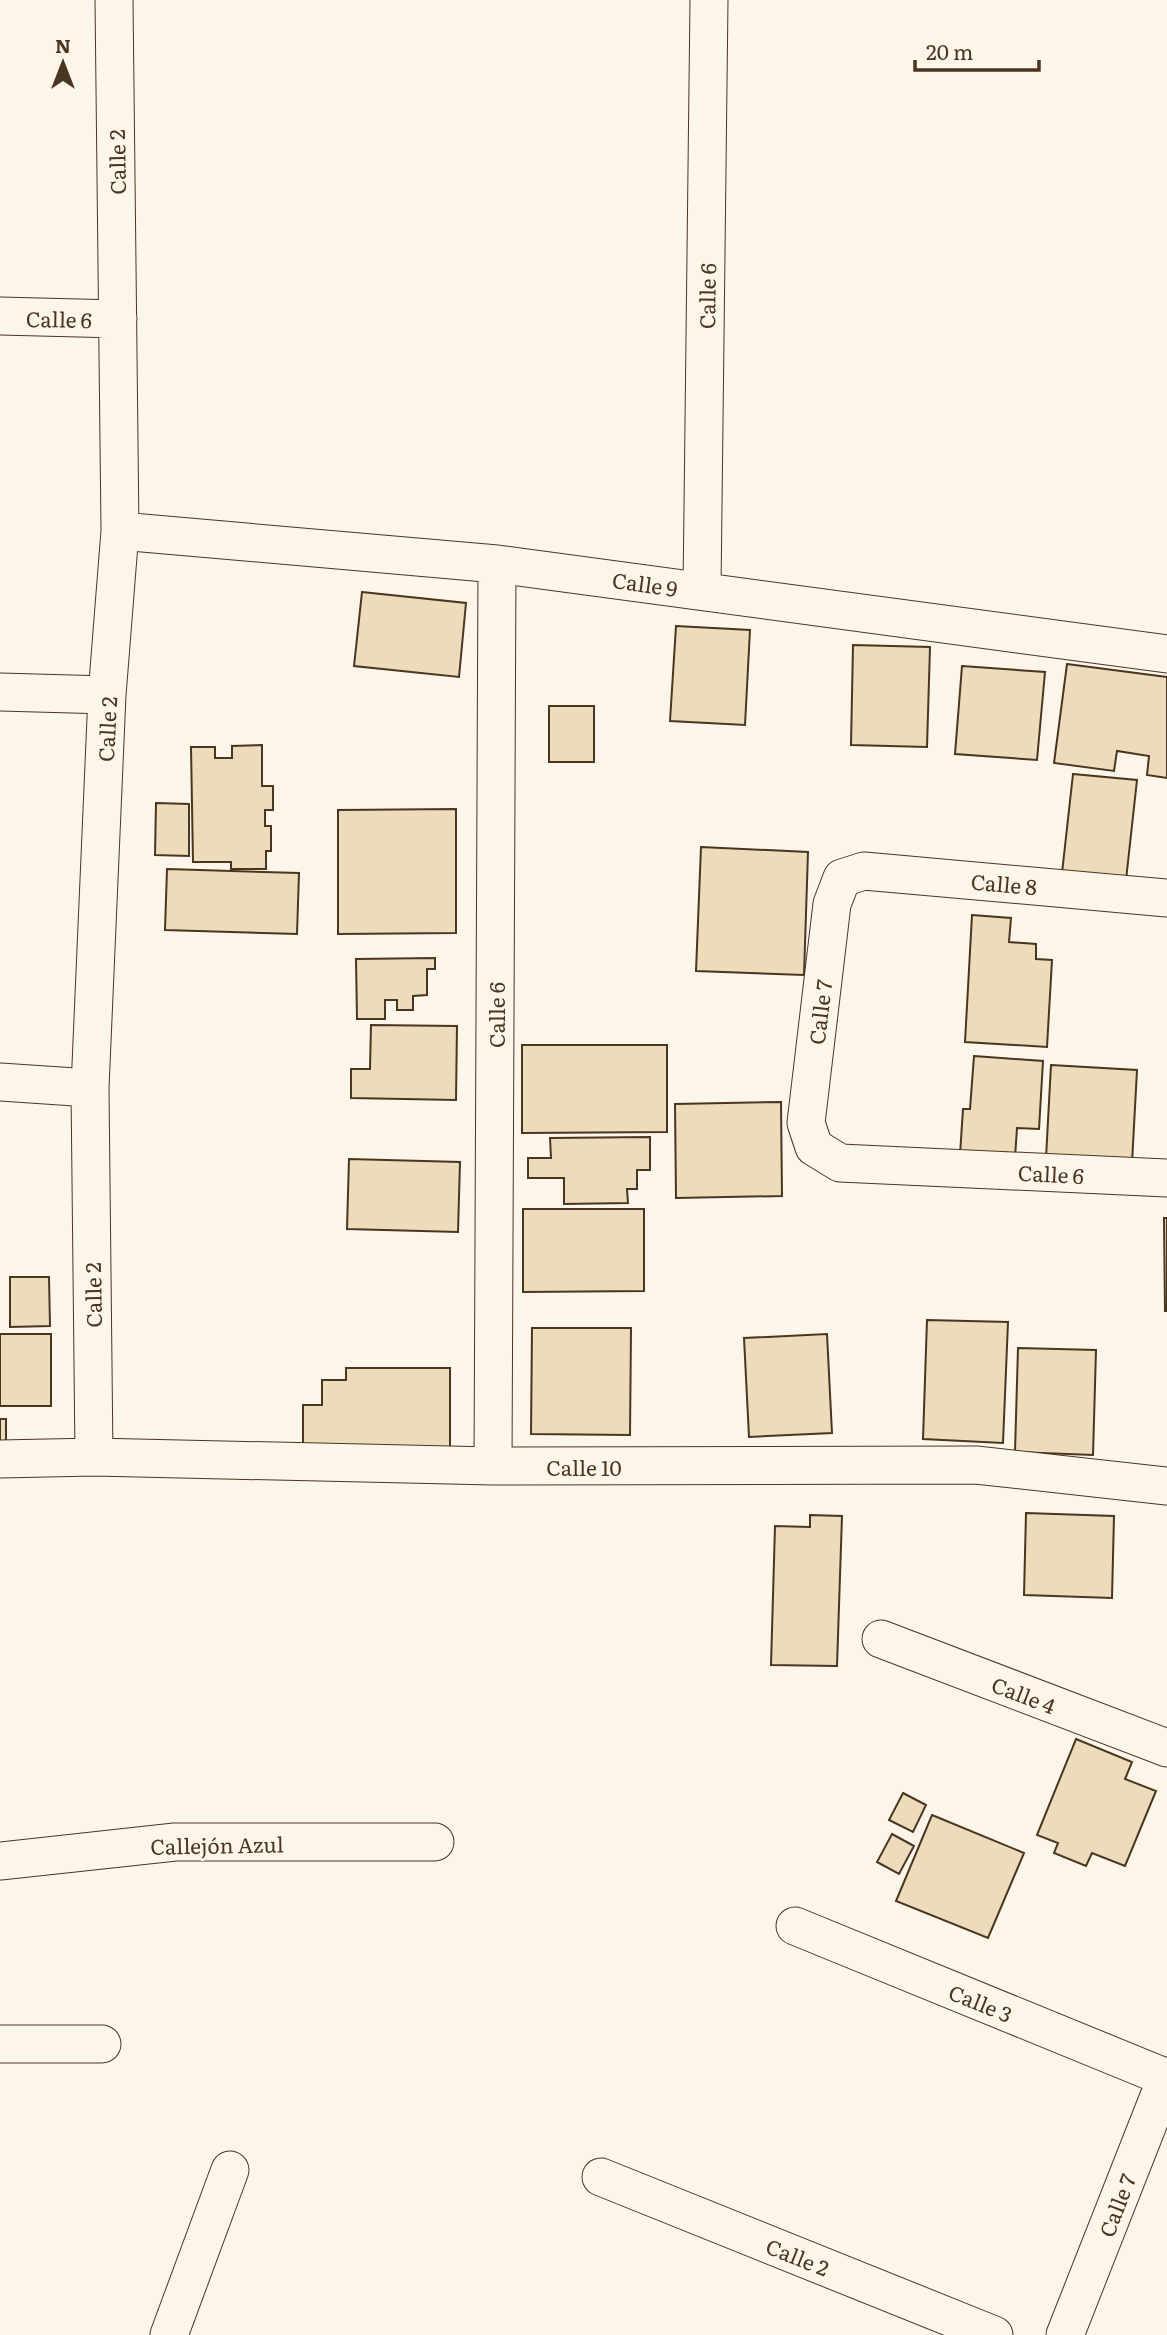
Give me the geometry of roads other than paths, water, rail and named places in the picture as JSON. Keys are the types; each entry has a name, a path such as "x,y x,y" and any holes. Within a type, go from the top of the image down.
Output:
{"street":[{"name":"Calle 2","path":"94,1457 90,1088 107,695 120,531 114,0"},
{"name":"Calle 6","path":"702,591 709,0"},
{"name":"Calle 6","path":"0,316 118,319"},
{"name":"Calle 9","path":"120,531 497,564 1167,654"},
{"name":"Calle 6","path":"493,1466 497,564"},
{"path":"0,692 107,695"},
{"name":"Calle 8","path":"842,878 864,871 1167,898"},
{"name":"Calle 7","path":"814,1147 806,1123 832,904 842,878"},
{"path":"0,1082 90,1088"},
{"name":"Calle 6","path":"814,1147 840,1163 1167,1178"},
{"name":"Calle 10","path":"0,1459 94,1457 493,1466 976,1465 1167,1486"},
{"name":"Calle 4","path":"881,1639 1167,1748"},
{"name":"Callejón Azul","path":"0,1861 175,1842 435,1842"},
{"name":"Calle 3","path":"795,1926 1167,2077"},
{"path":"0,2044 102,2044"},
{"name":"Calle 7","path":"1065,2335 1167,2077"},
{"path":"169,2335 230,2170"},
{"name":"Calle 2","path":"601,2177 994,2335"}]}
